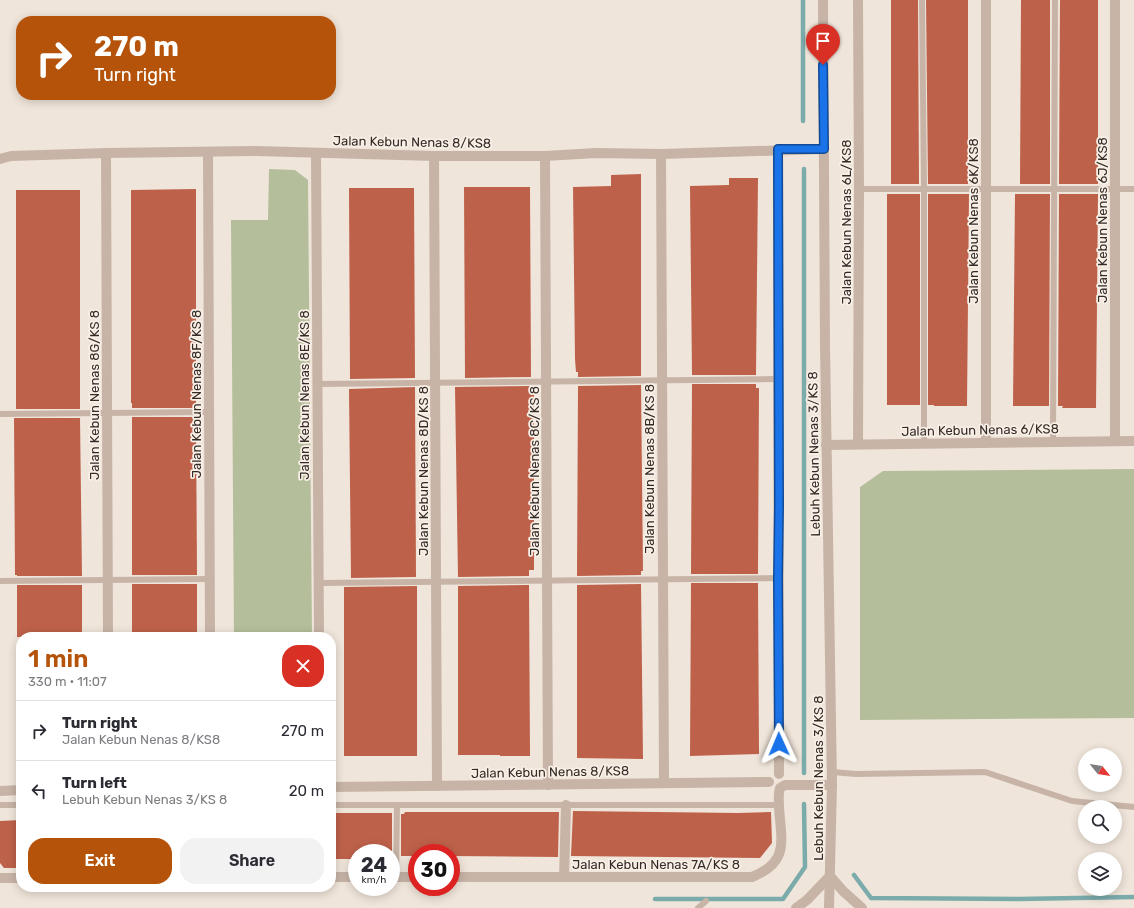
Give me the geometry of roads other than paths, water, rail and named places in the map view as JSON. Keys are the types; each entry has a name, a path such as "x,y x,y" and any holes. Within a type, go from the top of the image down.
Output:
{"street":[{"name":"Lebuh Kebun Nenas 3/KS 8","path":"823,0 826,445 832,772 829,908"},
{"name":"Jalan Kebun Nenas 6L/KS8","path":"858,0 858,444"},
{"name":"Jalan Kebun Nenas 6K/KS8","path":"986,0 986,443"},
{"name":"Jalan Kebun Nenas 6J/KS8","path":"1115,0 1115,441"},
{"name":"Jalan Kebun Nenas 8/KS8","path":"0,158 10,156 106,153 256,151 434,156 545,156 596,153 661,154 778,149 824,149"},
{"path":"778,149 779,774"},
{"name":"Jalan Kebun Nenas 8F/KS 8","path":"208,152 210,632"},
{"name":"Jalan Kebun Nenas 8G/KS 8","path":"106,153 108,632"},
{"name":"Jalan Kebun Nenas 8E/KS 8","path":"316,153 319,632"},
{"name":"Jalan Kebun Nenas 8B/KS 8","path":"661,154 664,784"},
{"name":"Jalan Kebun Nenas 8D/KS 8","path":"434,156 437,786"},
{"name":"Jalan Kebun Nenas 8C/KS 8","path":"545,156 548,785"},
{"name":"Jalan Kebun Nenas 6/KS8","path":"826,445 1134,441"},
{"name":"Jalan Kebun Nenas 8/KS8","path":"336,787 769,782"},
{"name":"Jalan Kebun Nenas 7A/KS 8","path":"460,877 752,877 761,874 777,860 781,848 779,790 782,786 832,786"},
{"path":"0,791 16,790"},
{"path":"564,877 566,805"},
{"path":"796,908 807,900 830,876 843,892 862,908"},
{"path":"336,877 348,877"},
{"path":"0,878 16,878"}],"lane":[{"path":"922,0 924,443"},
{"path":"1053,442 1055,0"},
{"path":"859,189 1134,189"},
{"path":"318,384 779,379"},
{"path":"0,414 209,412"},
{"path":"318,583 778,578"},
{"path":"0,581 210,579"},
{"path":"832,772 856,774 985,772 1072,801 1134,807"},
{"path":"336,805 779,804"},
{"path":"0,805 16,805"},
{"path":"395,844 397,805"},
{"path":"698,908 706,901"}],"waterway":[{"path":"803,0 803,121"},
{"path":"804,169 804,773"},
{"path":"655,899 783,899 805,867 804,804"},
{"path":"854,875 871,898 1019,899 1134,897"}]}
